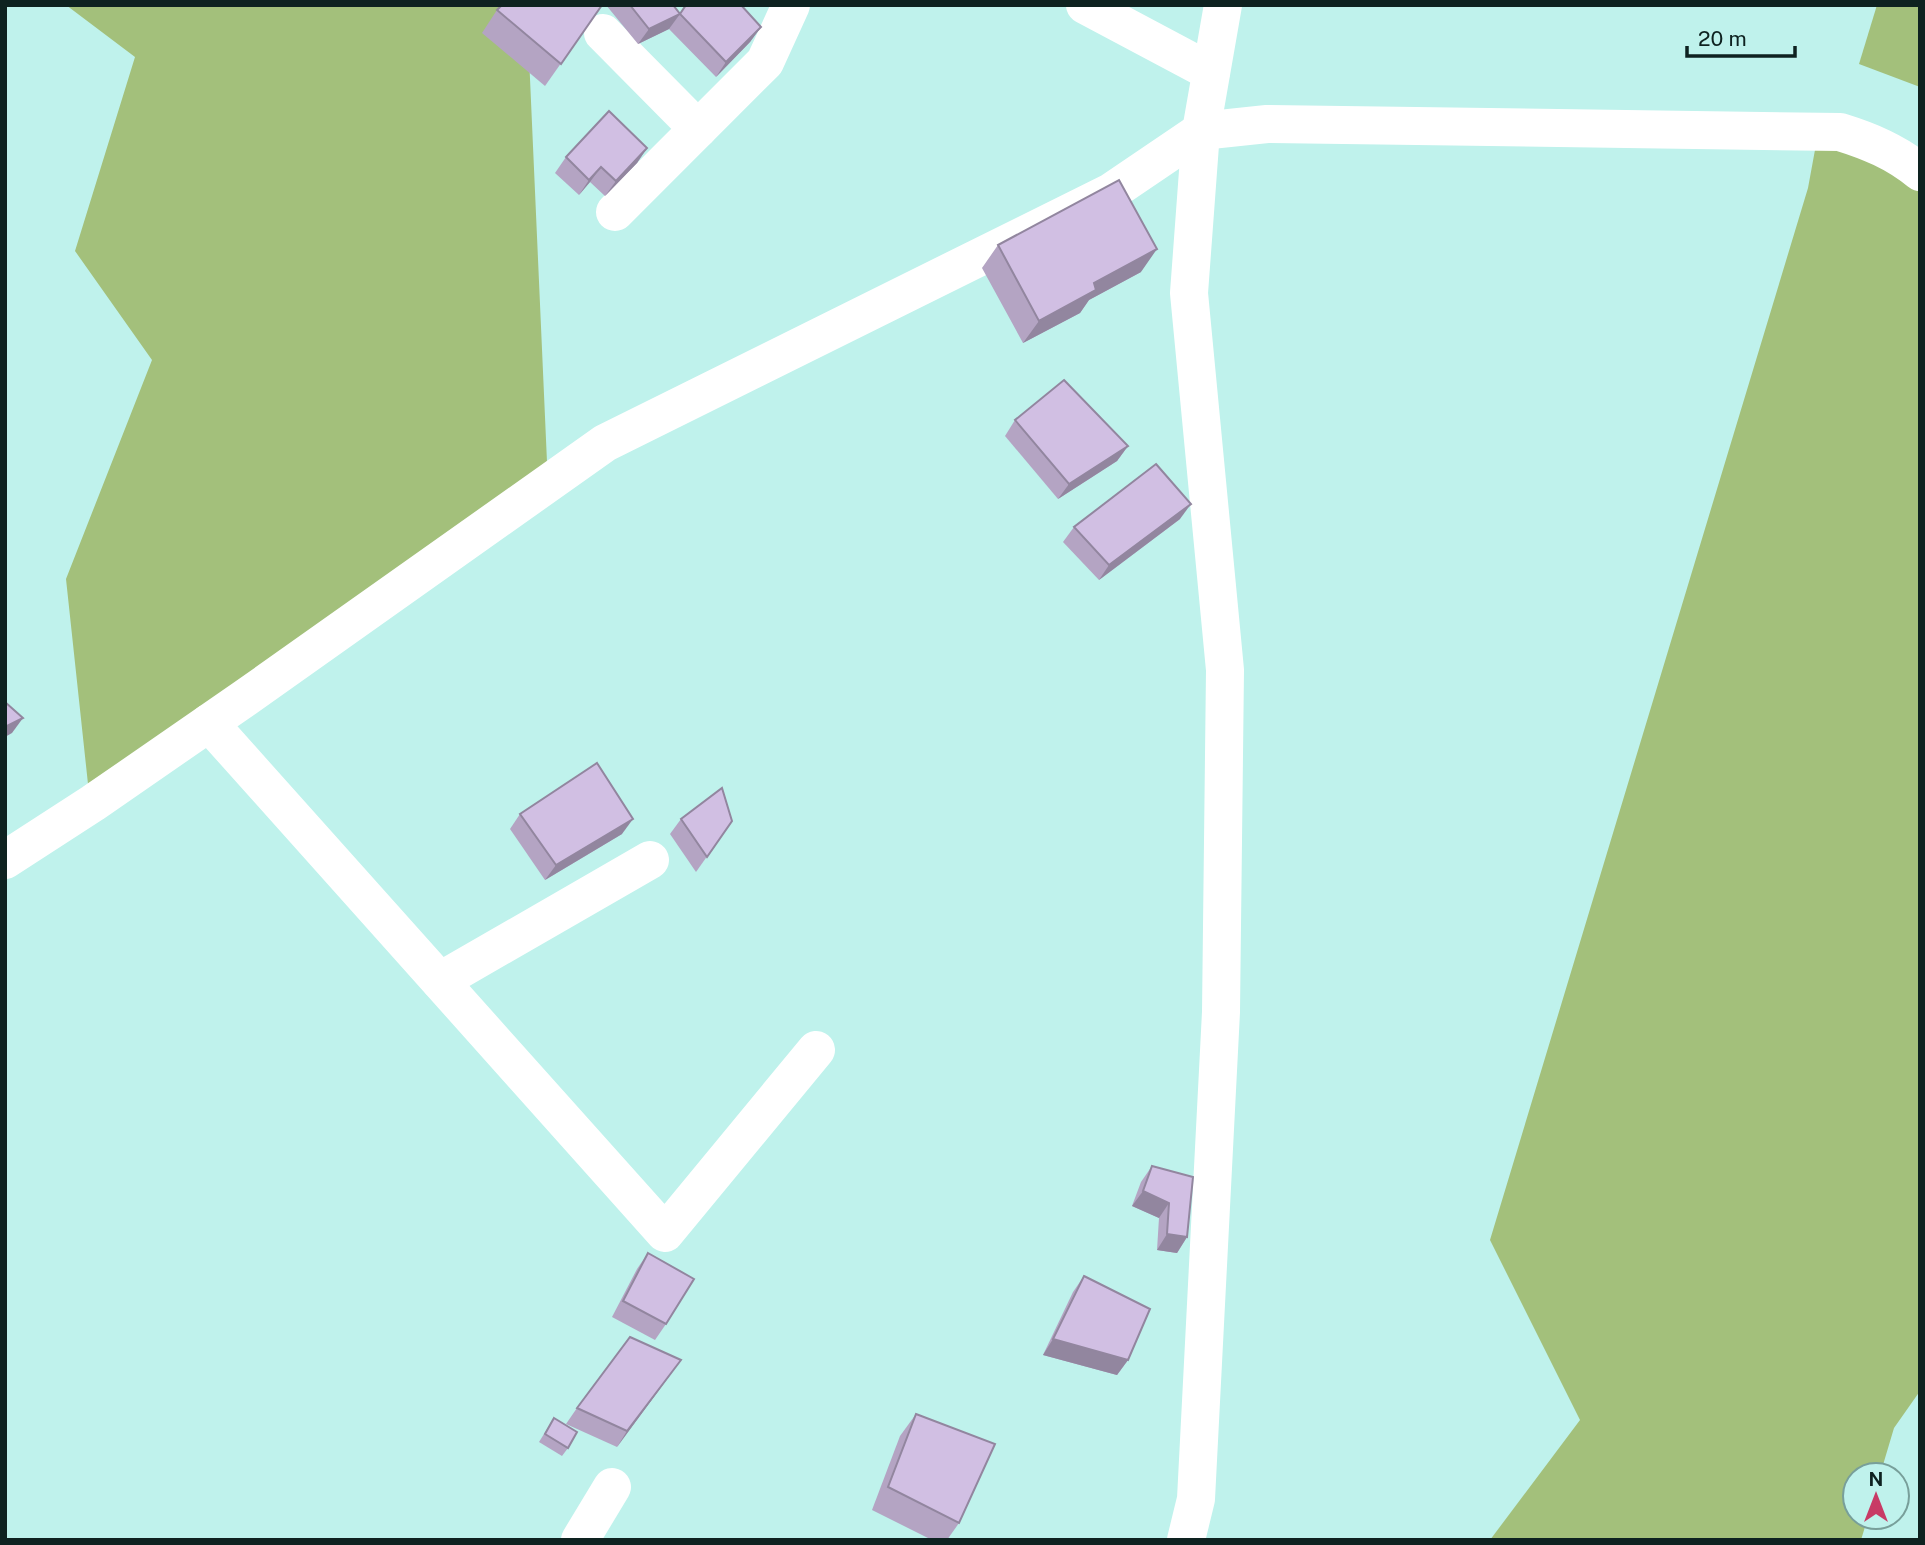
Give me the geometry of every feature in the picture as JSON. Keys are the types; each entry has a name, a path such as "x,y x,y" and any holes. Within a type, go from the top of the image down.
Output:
{"street":[{"path":"615,212 765,62 790,5"},
{"path":"1086,5 1211,72"},
{"path":"1186,1540 1196,1499 1221,1012 1225,670 1189,293 1201,131 1223,5"},
{"path":"603,33 698,129"},
{"path":"5,860 209,723 605,443 1111,192 1201,131 1267,124 1840,132 1869,141 1895,154 1920,172"},
{"path":"209,723 665,1233 816,1050"},
{"path":"440,982 650,860"},
{"path":"580,1540 612,1487"}],"green space":[{"path":"66,5 529,5 547,462 291,647 88,784 66,579 152,360 75,251 135,57"},
{"path":"1877,5 1920,5 1920,87 1859,64"},
{"path":"1817,139 1854,142 1920,187 1920,1391 1894,1428 1884,1461 1841,1461 1841,1531 1864,1531 1861,1540 1490,1540 1580,1420 1490,1240 1808,188"}],"building":[{"path":"502,5 602,5 561,64 497,10"},
{"path":"630,5 673,5 680,14 649,29"},
{"path":"686,5 741,5 761,27 726,62 680,14"},
{"path":"609,111 647,148 616,181 601,167 589,180 566,157"},
{"path":"1119,180 1157,249 1094,283 1096,290 1039,321 998,245"},
{"path":"1064,380 1128,446 1069,484 1015,420"},
{"path":"1156,464 1191,504 1109,565 1074,527"},
{"path":"5,702 23,718 5,727"},
{"path":"597,763 633,819 556,865 520,814"},
{"path":"722,788 732,821 707,857 681,819"},
{"path":"1152,1166 1193,1177 1187,1237 1167,1234 1169,1203 1143,1191"},
{"path":"648,1253 694,1279 666,1324 623,1301"},
{"path":"1084,1276 1150,1309 1128,1360 1053,1339"},
{"path":"630,1337 681,1360 627,1431 577,1408"},
{"path":"916,1414 995,1444 959,1523 888,1487"},
{"path":"554,1418 577,1432 568,1448 545,1434"}]}
